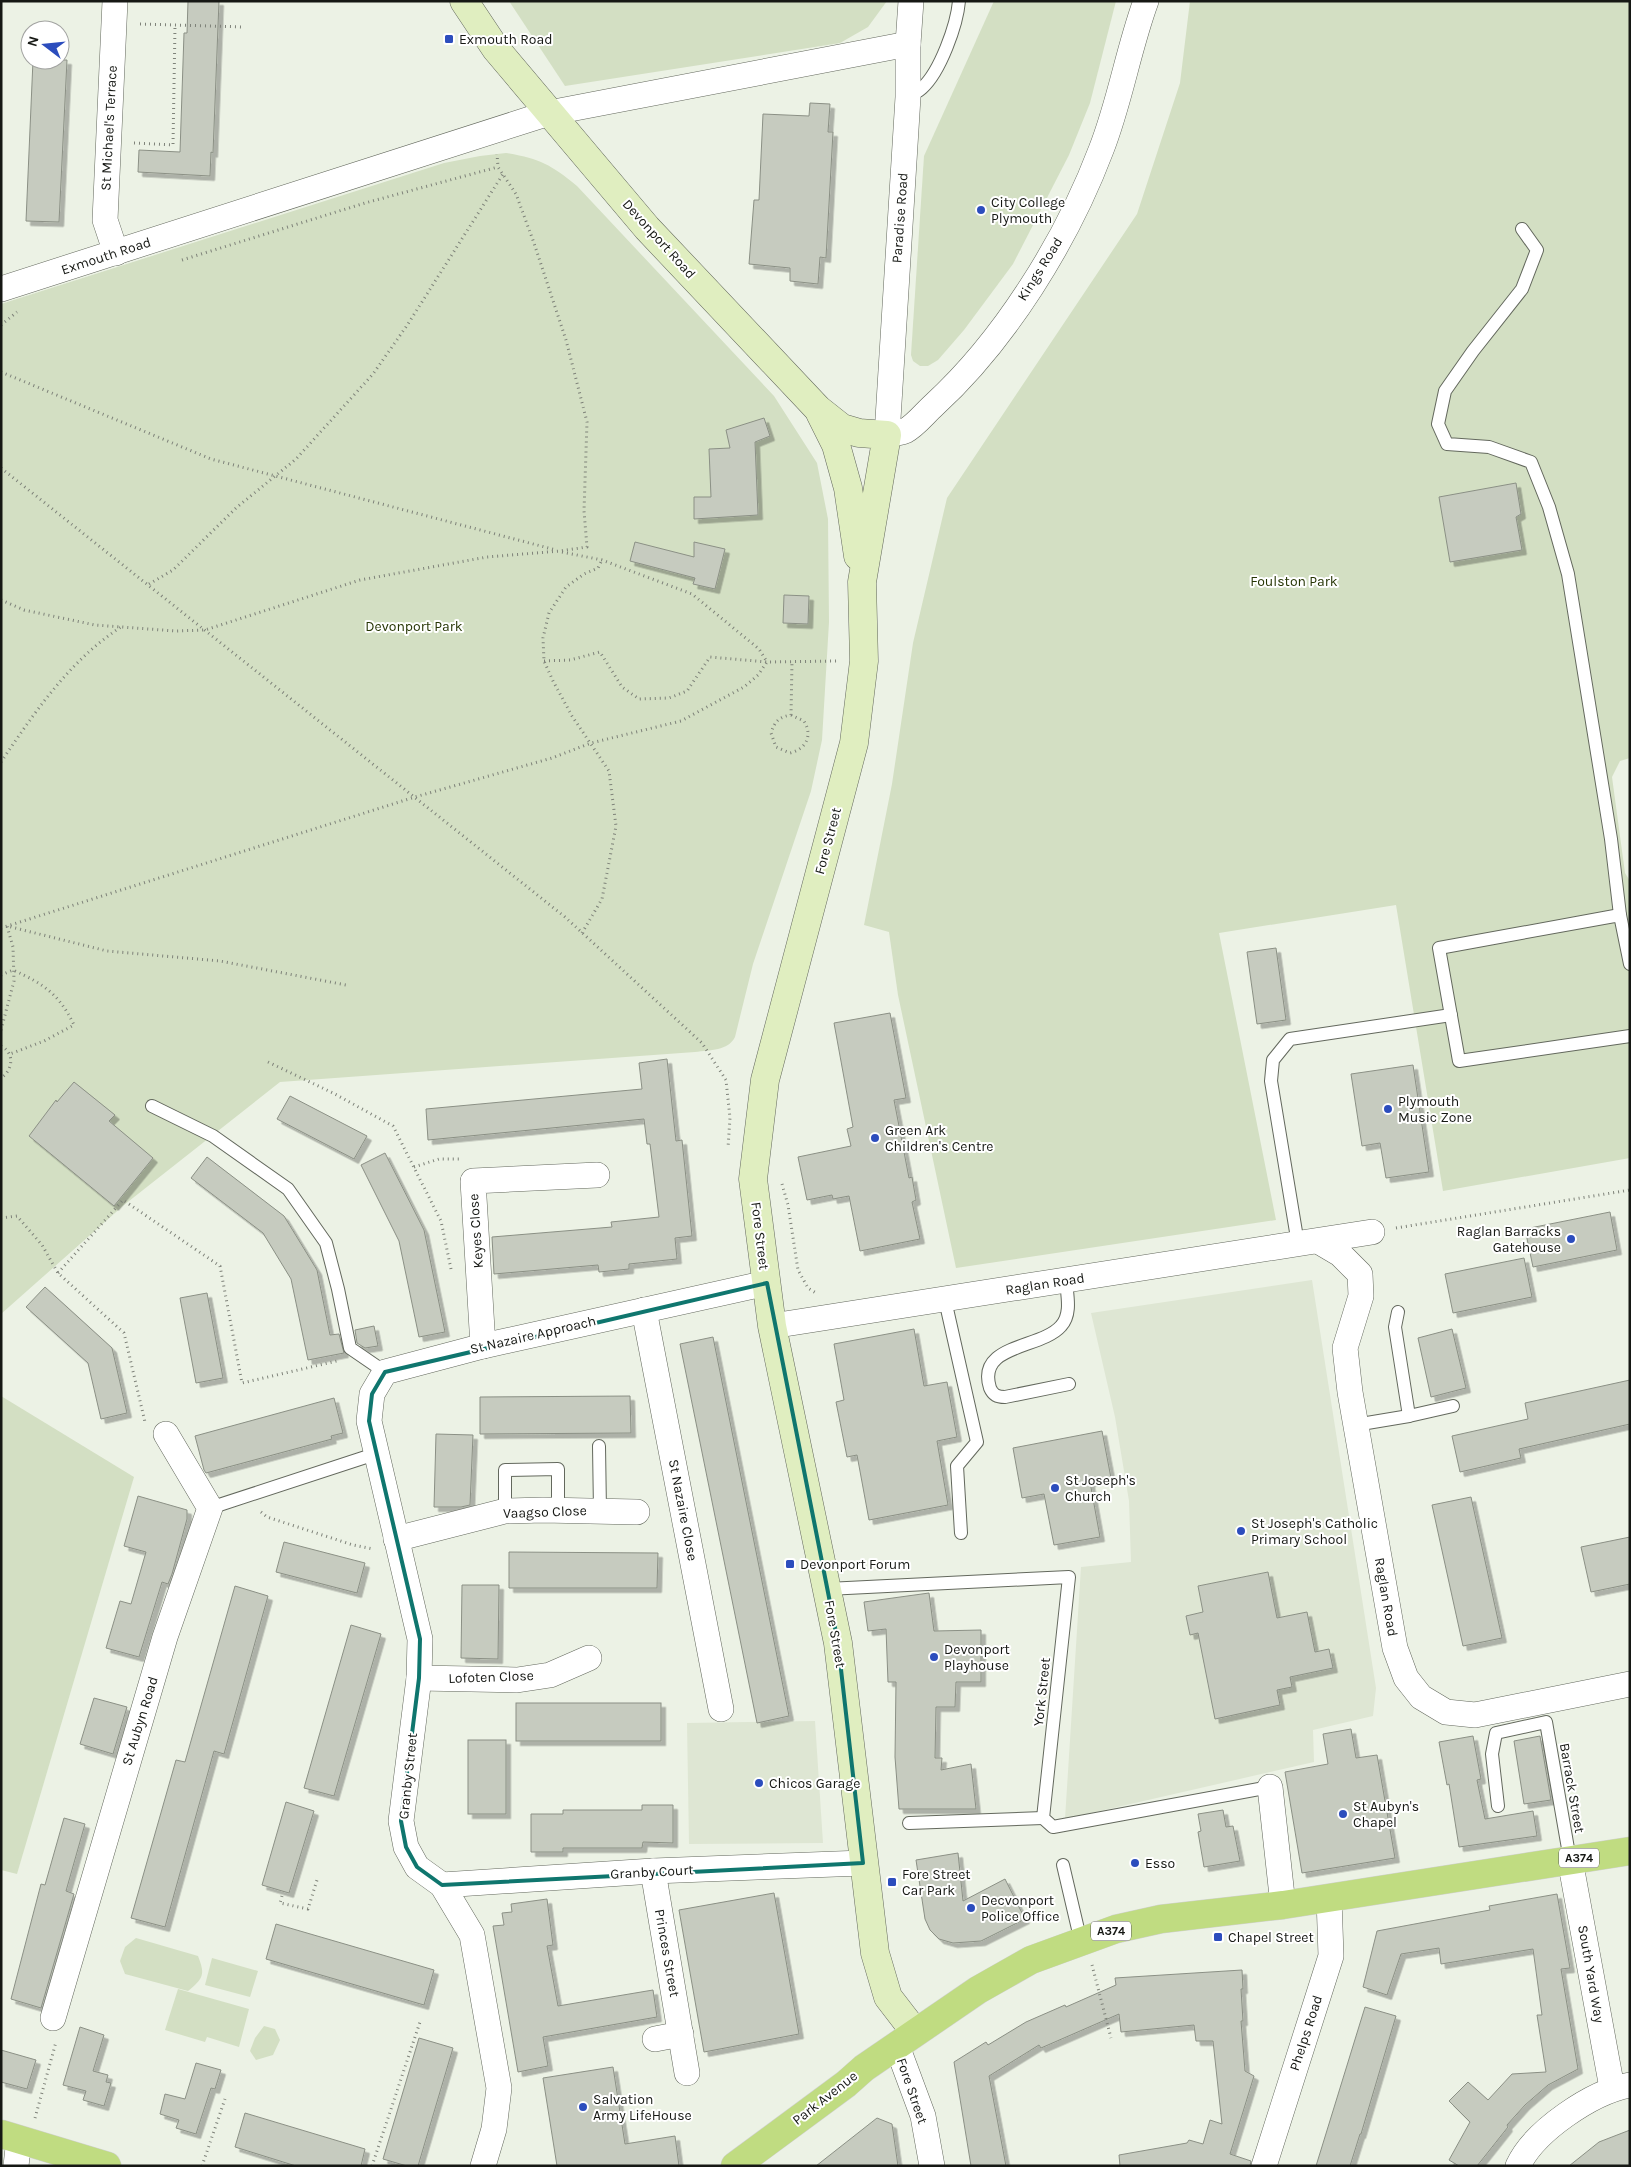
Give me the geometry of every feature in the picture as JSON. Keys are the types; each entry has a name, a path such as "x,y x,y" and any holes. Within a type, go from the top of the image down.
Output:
{"main road":[{"name":"A374","path":"906,2039 978,1990 1031,1960 1116,1929 1161,1919 1283,1905 1630,1851"},
{"name":"Park Avenue","path":"735,2166 846,2084 864,2068 906,2039"},
{"path":"16,2138 106,2166"}],"street":[{"name":"Devonport Road","path":"464,1 496,49 647,228 818,409 842,428 860,433 887,435"},
{"name":"Paradise Road","path":"887,435 908,97 908,44 911,1"},
{"name":"Kings Road","path":"887,435 906,430 969,370 1000,330 1045,262 1077,205 1101,151 1121,92 1146,1"},
{"name":"St Michael's Terrace","path":"114,12 105,220 116,253"},
{"name":"Exmouth Road","path":"1,289 550,113 908,44"},
{"path":"818,409 836,444 848,488 862,582"},
{"name":"Fore Street","path":"887,435 862,582 864,661 854,743 765,1080 753,1179 772,1326 838,1643 874,1953 888,1997 906,2039 932,2166"},
{"name":"Keyes Close","path":"483,1346 473,1181 597,1175"},
{"name":"Raglan Road","path":"772,1326 1372,1232"},
{"name":"Raglan Road","path":"1308,1242 1340,1254 1360,1274 1361,1296 1345,1348 1355,1425 1395,1648 1406,1678 1421,1697 1446,1712 1475,1715 1630,1684"},
{"name":"St Nazaire Approach","path":"385,1372 483,1346 766,1283"},
{"name":"St Nazaire Close","path":"644,1310 721,1709"},
{"path":"375,1454 369,1421 372,1394 385,1372"},
{"path":"166,1434 210,1508"},
{"name":"Granby Street","path":"375,1454 420,1639 419,1678 401,1820 406,1848 417,1867 442,1885 472,1935 499,2088 494,2129 483,2166"},
{"name":"St Aubyn Road","path":"52,2018 165,1636 210,1508"},
{"name":"Vaagso Close","path":"398,1547 505,1512 558,1510 637,1512"},
{"name":"Lofoten Close","path":"419,1678 517,1680 550,1674 589,1658"},
{"path":"1270,1787 1283,1905"},
{"name":"South Yard Way","path":"1570,1860 1621,2086"},
{"name":"Granby Court","path":"442,1885 653,1871 863,1863"},
{"name":"Princes Street","path":"653,1871 687,2073"},
{"name":"Phelps Road","path":"1264,2166 1331,1956 1329,1898"},
{"path":"655,2039 681,2034"},
{"path":"1518,2166 1524,2154 1567,2112 1621,2086"},
{"path":"16,2138 16,2166"}],"lane":[{"path":"908,97 922,88 940,63 958,12 959,1"},
{"path":"1522,229 1537,250 1522,289 1473,351 1445,391 1438,424 1447,444 1488,447 1531,462 1549,507 1568,574 1611,839 1620,915 1630,964"},
{"path":"1620,915 1439,948 1459,1061 1630,1036"},
{"path":"1308,1242 1271,1081 1272,1060 1290,1040 1451,1015"},
{"path":"152,1106 213,1136 288,1189 326,1243 350,1348 385,1372"},
{"path":"1066,1280 1068,1308 1062,1325 1052,1334 1003,1354 990,1364 988,1374 992,1392 998,1397 1069,1384"},
{"path":"945,1300 977,1442 957,1466 960,1533"},
{"path":"1398,1312 1395,1327 1408,1416"},
{"path":"1355,1425 1453,1406"},
{"path":"599,1446 600,1511"},
{"path":"210,1508 375,1454"},
{"path":"505,1512 505,1470 558,1469 558,1510"},
{"name":"York Street","path":"827,1589 1069,1577 1044,1818"},
{"name":"Barrack Street","path":"1498,1806 1492,1754 1496,1732 1546,1722 1570,1860"},
{"path":"909,1823 1044,1818 1053,1827 1062,1827 1270,1787"},
{"path":"1063,1865 1083,1941"}],"path":[{"path":"114,12 174,26 244,28"},
{"path":"141,144 173,146 174,26"},
{"path":"1,600 24,610 95,625 175,631 205,630 360,580 487,557 587,547 584,510 587,422 566,340 534,243 516,194 498,167 495,130"},
{"path":"175,262 365,203 498,167"},
{"path":"148,584 173,570 236,508 296,459 372,374 408,324 503,174"},
{"path":"1,324 19,310"},
{"path":"1,372 211,459 560,551 602,560 692,594 759,650 767,662"},
{"path":"1,468 415,797 582,933 702,1043 726,1080 730,1118 727,1155"},
{"path":"582,933 602,899 616,826 609,771 572,716 544,661 543,638 549,613 566,587 584,574 598,568 602,560"},
{"path":"1,762 55,686 100,641 121,627"},
{"path":"544,661 570,660 600,652 622,687 639,699 669,698 687,691 710,657 767,662 864,661"},
{"path":"1,928 415,797 552,758 591,744 681,720 744,687 758,675 767,662"},
{"path":"791,715 792,662"},
{"path":"791,715 804,721 809,733 803,748 790,752 776,747 771,733 775,721 783,716 791,715"},
{"path":"1,1030 14,981 13,947 8,926"},
{"path":"8,926 107,951 220,961 346,985"},
{"path":"1,974 13,970 33,979 57,996 74,1025 44,1042 10,1054"},
{"path":"1,1046 10,1054 11,1065 7,1074 1,1078"},
{"path":"268,1062 333,1093 393,1126 441,1221 452,1276"},
{"path":"414,1167 439,1159"},
{"path":"753,1179 782,1182 788,1205 798,1270 808,1288 820,1296"},
{"path":"1372,1232 1630,1190"},
{"path":"58,1273 123,1200 220,1266 242,1383 361,1355"},
{"path":"1,1218 17,1216 42,1245 58,1273 124,1333 146,1424 166,1434"},
{"path":"243,1497 268,1517 353,1545 398,1547"},
{"path":"282,1896 280,1903 308,1909 317,1880"},
{"path":"1083,1941 1111,2038"},
{"path":"16,2138 62,2020 52,2018"},
{"path":"372,2166 422,2018"},
{"path":"202,2166 225,2099"}],"highlighted area":[{"path":"767,1283 838,1643 863,1863 442,1885 417,1867 406,1847 401,1821 419,1678 420,1639 369,1421 372,1394 385,1372"}],"shaded area":[{"name":"St Joseph's Catholic Primary School","path":"1312,1280 1376,1688 1373,1716 1313,1730 1314,1762 1065,1819 1081,1567 1131,1562 1129,1501 1115,1417 1091,1313"},
{"path":"815,1721 823,1843 689,1844 687,1723"}],"green space":[{"path":"509,1 887,1 868,27 840,43 565,86"},
{"name":"City College Plymouth","path":"994,1 1116,1 1090,103 1069,155 1013,264 964,330 938,360 928,366 920,366 913,361 911,355 924,156"},
{"name":"Foulston Park","path":"1190,1 1630,1 1630,758 1620,761 1612,777 1625,873 1630,881 1630,1158 1443,1191 1396,905 1219,933 1276,1220 956,1268 898,995 889,932 864,925 892,784 913,643 947,498 1137,214 1180,83"},
{"name":"Devonport Park","path":"506,153 544,163 577,186 774,396 817,463 828,519 829,622 822,740 811,791 753,964 735,1037 732,1042 723,1047 695,1052 280,1082 124,1205 1,1314 1,304 444,163"},
{"path":"1,1396 134,1477 17,1874 1,1870"},
{"path":"136,1938 198,1956 202,1967 200,1979 188,1991 125,1974 120,1961 125,1947"},
{"path":"212,1958 258,1971 250,1997 205,1985"},
{"path":"178,1989 249,2009 239,2047 207,2037 205,2042 165,2030"},
{"path":"264,2026 275,2029 280,2040 273,2055 256,2060 250,2051 255,2038"}],"building":[{"path":"188,1 219,1 213,153 211,152 210,176 138,172 139,150 180,152 184,33 187,33"},
{"path":"33,70 67,70 59,222 26,221"},
{"path":"810,103 830,104 828,132 833,132 826,258 820,257 818,284 790,281 790,268 749,264 754,200 759,200 763,114 809,116"},
{"path":"764,418 770,436 755,442 758,515 694,519 694,497 711,497 709,449 730,448 726,430"},
{"path":"1516,483 1521,514 1516,517 1522,550 1450,562 1439,497"},
{"path":"635,542 694,557 694,542 725,549 715,589 693,584 695,578 630,561"},
{"path":"784,595 809,596 808,624 783,623"},
{"path":"1276,948 1286,1020 1257,1024 1247,952"},
{"name":"Green Ark Children's Centre","path":"890,1013 906,1098 894,1100 909,1178 912,1177 916,1200 912,1202 920,1239 860,1251 849,1196 833,1199 832,1195 807,1200 798,1157 851,1146 847,1129 853,1127 834,1023"},
{"path":"667,1059 676,1141 682,1140 692,1236 675,1238 677,1259 629,1264 629,1269 599,1272 598,1265 494,1274 492,1237 612,1227 611,1222 659,1217 650,1144 647,1144 644,1119 428,1140 426,1109 642,1089 639,1063"},
{"name":"Plymouth Music Zone","path":"1413,1065 1429,1172 1386,1178 1380,1143 1362,1146 1351,1074"},
{"path":"74,1082 115,1115 109,1121 153,1158 114,1206 29,1136 56,1100 57,1102"},
{"path":"290,1096 367,1136 354,1159 277,1119"},
{"path":"385,1153 424,1230 445,1332 419,1337 399,1241 361,1165"},
{"path":"207,1157 284,1216 317,1270 330,1335 339,1334 344,1353 308,1360 291,1279 263,1233 191,1178"},
{"name":"Raglan Barracks Gatehouse","path":"1610,1212 1617,1250 1533,1267 1525,1229"},
{"path":"1524,1258 1532,1297 1453,1313 1445,1274"},
{"path":"45,1287 112,1348 127,1413 101,1419 88,1363 26,1307"},
{"path":"207,1293 223,1378 196,1383 180,1298"},
{"path":"374,1326 378,1346 365,1348 357,1343 355,1330"},
{"path":"914,1329 924,1386 947,1382 957,1437 937,1441 948,1505 869,1520 857,1455 847,1457 836,1402 844,1400 834,1344"},
{"path":"1452,1329 1466,1388 1431,1397 1418,1338"},
{"path":"713,1337 789,1716 757,1723 680,1344"},
{"path":"1630,1380 1630,1424 1519,1449 1521,1458 1460,1472 1452,1436 1528,1419 1525,1403"},
{"path":"630,1396 631,1433 480,1434 480,1397"},
{"path":"334,1398 343,1433 331,1436 332,1439 206,1473 204,1470 195,1436"},
{"name":"St Joseph's Church","path":"1102,1431 1111,1478 1090,1482 1100,1537 1054,1545 1044,1494 1022,1498 1013,1448"},
{"path":"436,1434 473,1435 470,1505 434,1507"},
{"path":"138,1496 187,1510 187,1519 172,1574 168,1584 162,1582 139,1657 106,1648 120,1601 131,1604 146,1552 124,1546"},
{"path":"1471,1497 1502,1638 1463,1646 1432,1505"},
{"path":"1630,1537 1630,1584 1591,1592 1581,1547"},
{"path":"284,1542 365,1563 357,1593 276,1572"},
{"path":"509,1552 658,1553 657,1588 509,1588"},
{"path":"1268,1572 1277,1618 1307,1612 1315,1652 1329,1649 1333,1668 1290,1677 1292,1687 1277,1690 1280,1705 1215,1719 1198,1633 1190,1635 1186,1616 1203,1612 1198,1586"},
{"path":"462,1585 499,1585 498,1659 461,1658"},
{"path":"235,1586 268,1596 224,1754 214,1751 165,1927 131,1918 176,1760 185,1762"},
{"path":"929,1593 934,1631 981,1630 981,1682 956,1682 955,1707 936,1707 935,1758 942,1758 941,1770 971,1764 976,1809 899,1809 895,1757 896,1682 888,1682 886,1629 868,1631 864,1602"},
{"path":"351,1625 381,1634 334,1796 304,1788"},
{"path":"94,1698 127,1707 113,1754 80,1744"},
{"path":"516,1703 661,1703 661,1741 516,1741"},
{"path":"1351,1729 1356,1758 1377,1755 1395,1858 1302,1873 1285,1772 1328,1764 1323,1734"},
{"path":"1473,1736 1481,1779 1477,1780 1485,1819 1533,1811 1537,1836 1459,1847 1449,1784 1447,1785 1439,1742"},
{"path":"1540,1736 1551,1800 1524,1804 1514,1741"},
{"path":"468,1740 506,1740 506,1814 468,1814"},
{"path":"286,1802 314,1811 289,1893 262,1885"},
{"path":"642,1805 673,1805 673,1843 643,1842 642,1848 563,1848 563,1852 531,1852 531,1814 563,1814 563,1810 642,1810"},
{"path":"1223,1810 1226,1827 1233,1826 1240,1861 1204,1867 1198,1832 1201,1831 1198,1814"},
{"path":"64,1818 85,1824 66,1891 74,1894 41,2008 11,1999 41,1884 45,1885"},
{"name":"Decvonport Police Office","path":"958,1853 963,1901 1005,1879 1025,1919 981,1941 953,1943 939,1939 930,1930 925,1919 916,1860"},
{"path":"774,1893 799,2034 704,2052 679,1910"},
{"path":"1557,1894 1570,1968 1561,1969 1578,2069 1548,2085 1525,2105 1507,2125 1508,2127 1477,2166 1459,2166 1449,2160 1470,2122 1449,2101 1468,2082 1488,2100 1512,2074 1546,2072 1537,2015 1542,2015 1533,1949 1441,1964 1439,1948 1401,1954 1387,1995 1363,1987 1377,1931 1490,1910 1489,1906"},
{"path":"547,1899 553,1945 547,1946 558,2006 653,1990 657,2017 543,2037 548,2066 518,2072 493,1926 504,1925 502,1913 512,1912 511,1904"},
{"path":"276,1924 434,1970 424,2005 266,1959"},
{"path":"1242,1970 1243,2021 1241,2021 1245,2071 1254,2076 1230,2154 1251,2161 1250,2166 1120,2166 1119,2155 1187,2143 1189,2140 1203,2144 1210,2120 1222,2124 1213,2041 1196,2041 1194,2025 1121,2032 1119,2014 1041,2048 1039,2045 989,2076 1006,2166 971,2166 954,2062 986,2042 988,2045 1026,2022 1116,1985 1115,1978"},
{"path":"1365,2007 1396,2016 1361,2134 1350,2166 1316,2166"},
{"path":"80,2027 104,2035 93,2071 108,2075 106,2082 111,2083 104,2106 83,2100 86,2091 63,2085"},
{"path":"419,2038 453,2048 418,2166 407,2166 383,2159"},
{"path":"1,2050 36,2060 27,2089 1,2082"},
{"path":"196,2063 221,2070 215,2089 211,2088 196,2134 176,2128 179,2120 160,2114 165,2094 185,2099"},
{"name":"Salvation Army LifeHouse","path":"613,2067 625,2144 675,2136 679,2166 557,2166 543,2078"},
{"path":"245,2113 365,2149 361,2166 296,2166 235,2147"},
{"path":"877,2118 892,2124 898,2166 816,2166"},
{"path":"1630,2130 1630,2166 1569,2166 1599,2142"}],"place":[{"name":"Exmouth Road","path":"449,39"},
{"name":"City College Plymouth","path":"981,210"},
{"name":"Plymouth Music Zone","path":"1388,1109"},
{"name":"Green Ark Children's Centre","path":"875,1138"},
{"name":"Raglan Barracks Gatehouse","path":"1571,1239"},
{"name":"St Joseph's Church","path":"1055,1488"},
{"name":"St Joseph's Catholic Primary School","path":"1241,1531"},
{"name":"Devonport Forum","path":"790,1564"},
{"name":"Devonport Playhouse","path":"934,1657"},
{"name":"Chicos Garage","path":"759,1783"},
{"name":"St Aubyn's Chapel","path":"1343,1814"},
{"name":"Esso","path":"1135,1863"},
{"name":"Fore Street Car Park","path":"892,1882"},
{"name":"Decvonport Police Office","path":"971,1908"},
{"name":"Chapel Street","path":"1218,1937"},
{"name":"Salvation Army LifeHouse","path":"583,2107"}]}
